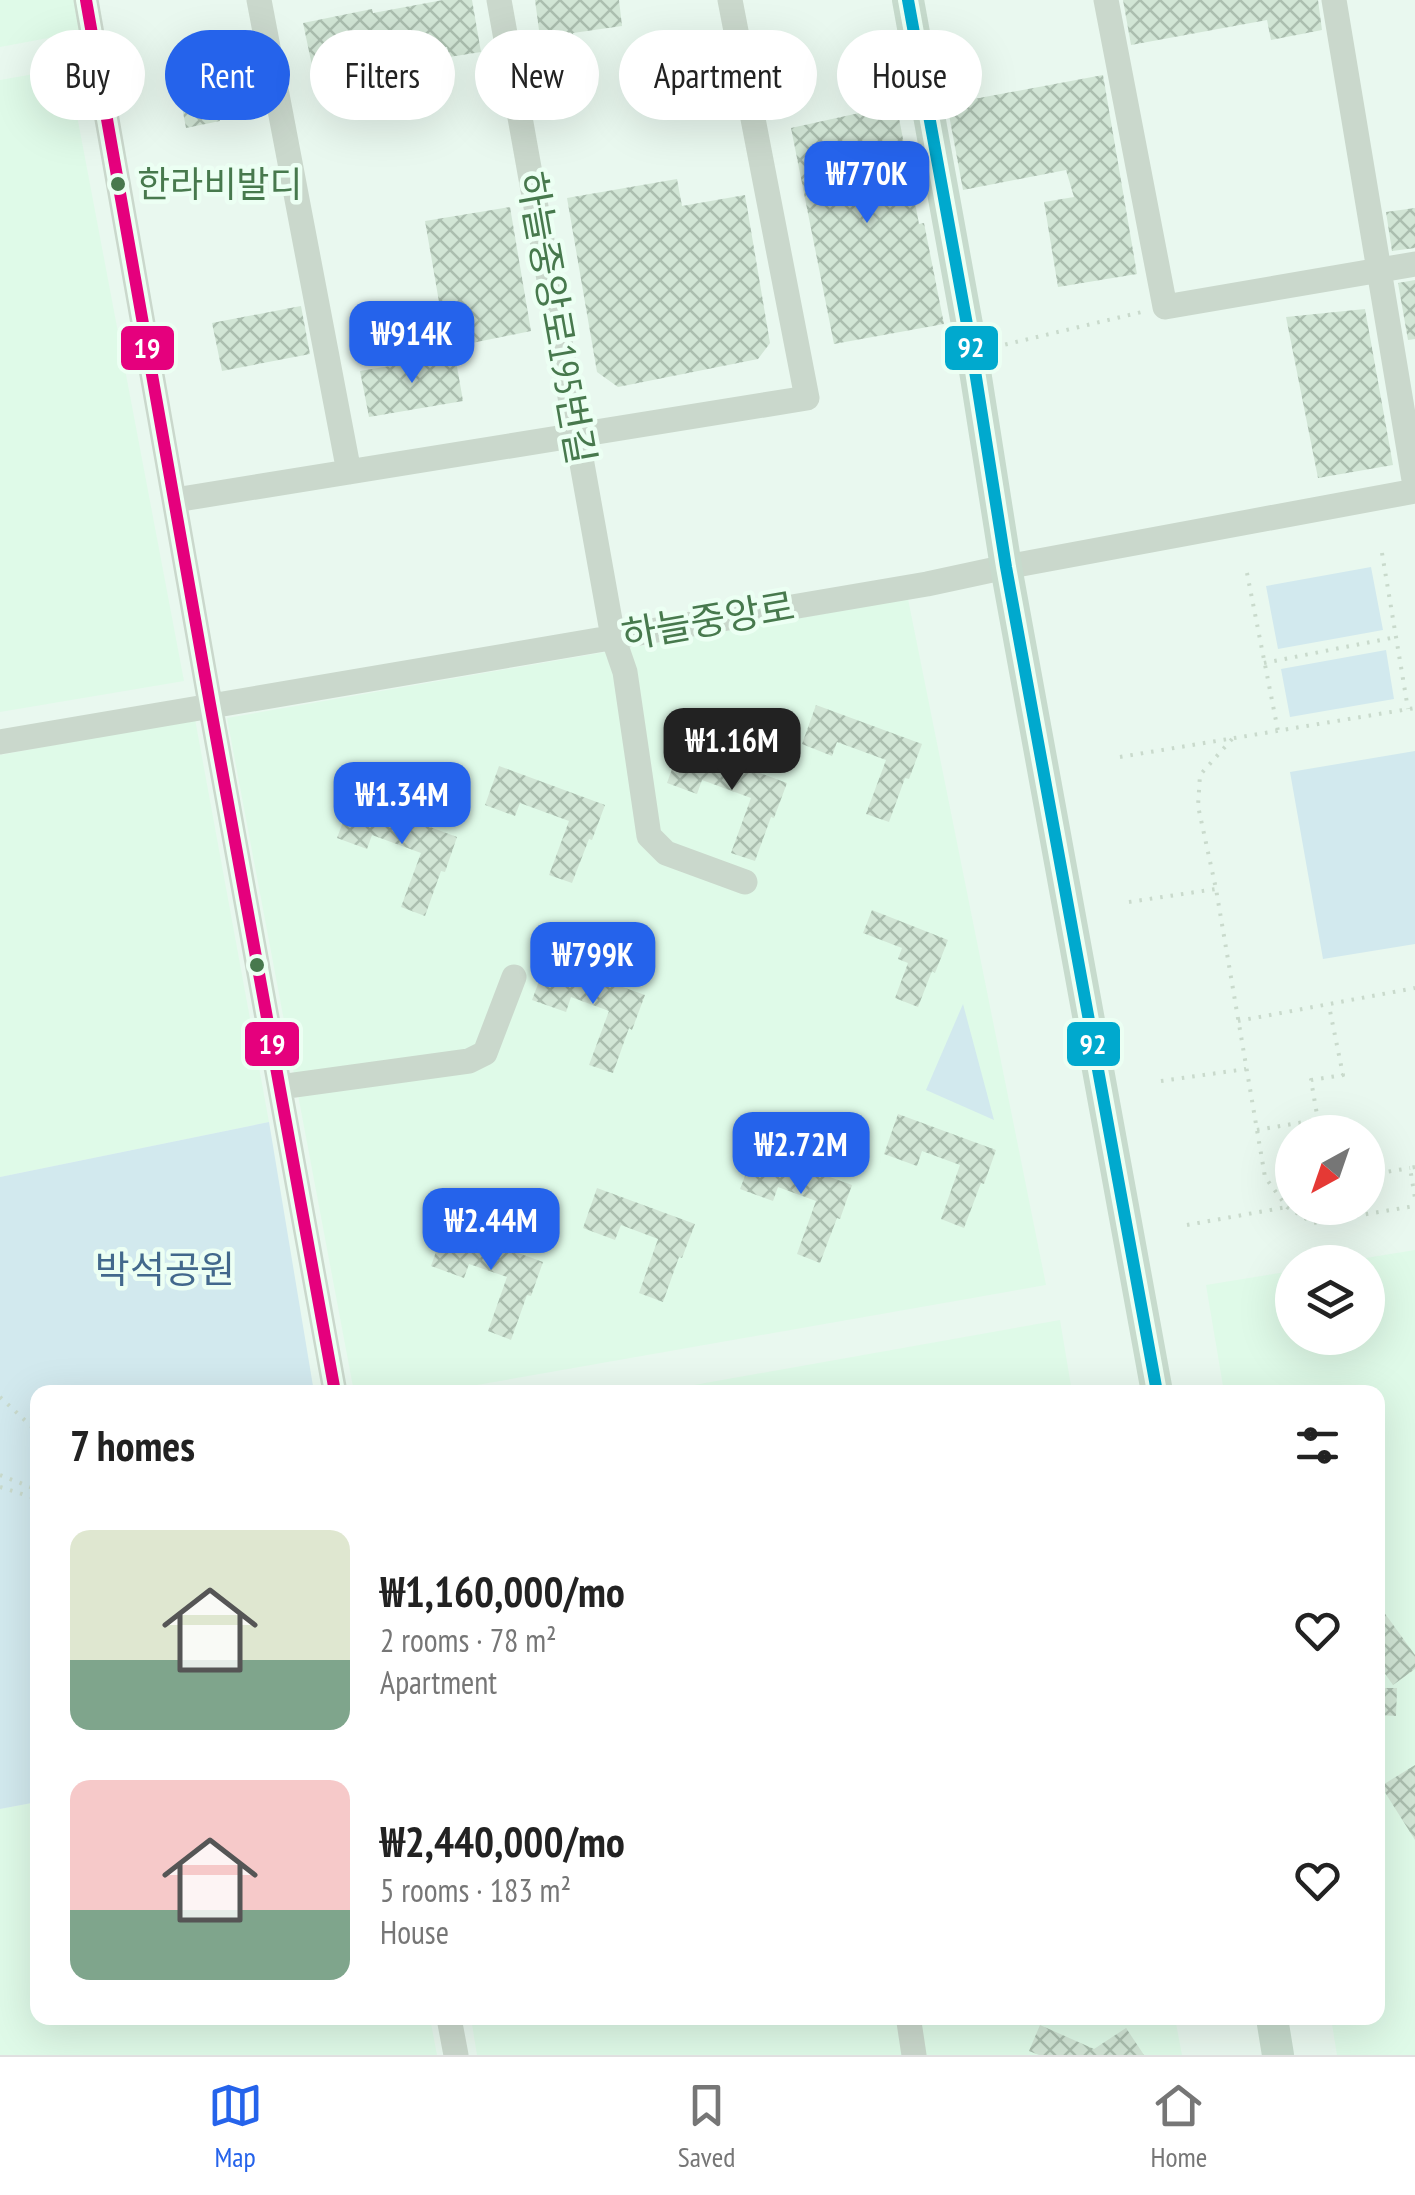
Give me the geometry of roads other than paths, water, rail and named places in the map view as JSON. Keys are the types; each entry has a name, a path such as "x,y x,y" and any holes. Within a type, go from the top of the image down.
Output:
{"main road":[{"path":"908,0 972,352 1006,567 1156,1385"},
{"path":"1273,2025 1278,2055"}],"street":[{"path":"86,0 334,1385"},
{"path":"259,0 350,472"},
{"name":"하늘중앙로195번길","path":"499,0 613,637 626,672 648,836 666,853 745,882"},
{"path":"174,500 807,398 730,0"},
{"path":"1106,0 1165,307 1415,264"},
{"path":"1334,0 1415,488"},
{"name":"하늘중앙로","path":"0,742 927,584 1415,488"},
{"path":"280,1087 469,1060 485,1054 514,977"},
{"path":"450,2025 456,2055"},
{"path":"909,2025 914,2055"}],"place":[{"name":"한라비발디","path":"118,184"}],"park label":[{"name":"박석공원","path":"165,1270"}]}
